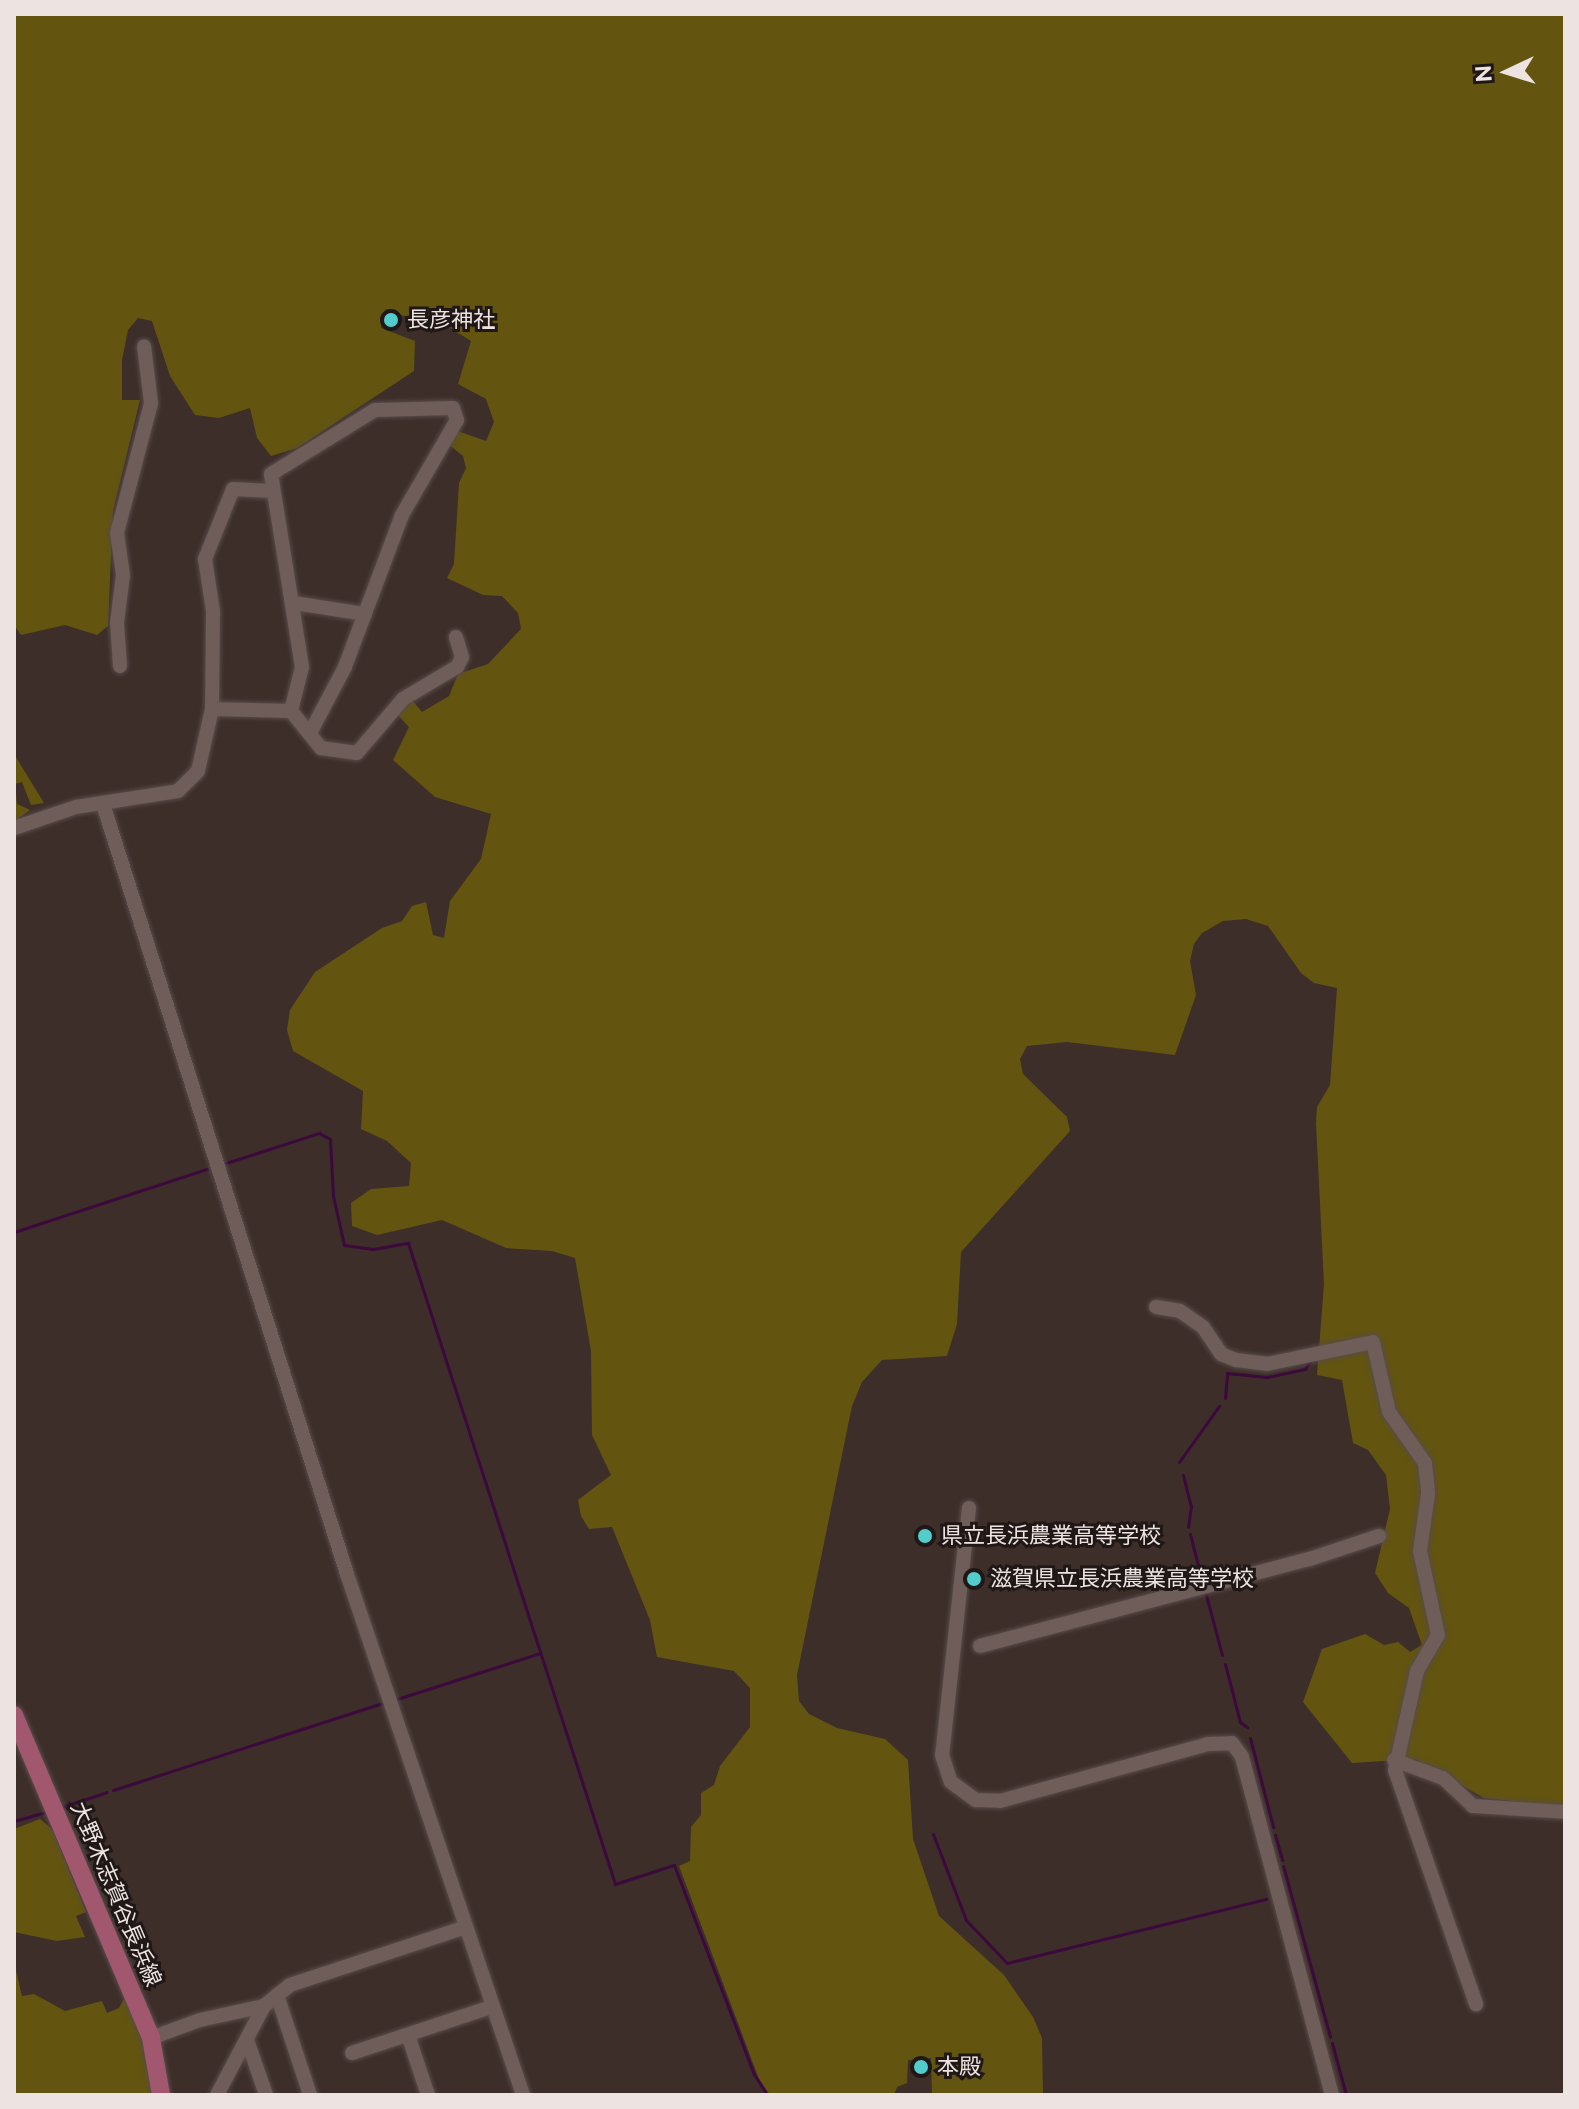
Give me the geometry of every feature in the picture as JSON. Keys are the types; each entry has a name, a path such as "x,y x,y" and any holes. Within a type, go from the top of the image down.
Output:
{"main road":[{"name":"大野木志賀谷長浜線","path":"14,1715 151,2038 161,2095"}],"street":[{"path":"120,666 117,623 123,575 117,533 151,403 144,346"},
{"path":"291,711 302,667 296,649 294,603 271,491 271,474 375,410 453,408 457,420 402,515 365,614 310,733"},
{"path":"14,828 76,807 178,791 198,771 212,709 213,611 205,559 233,489 271,491"},
{"path":"294,603 365,614"},
{"path":"212,709 291,711 321,748 357,753 403,699 457,667 462,657 456,637"},
{"path":"103,804 463,1928 523,2095"},
{"path":"1156,1307 1180,1311 1203,1327 1221,1354 1236,1360 1267,1364 1373,1342 1389,1412 1425,1463 1428,1494 1420,1551 1438,1635 1417,1671 1394,1760 1476,2004"},
{"path":"969,1508 942,1755 951,1782 969,1798 1000,1801 1208,1744 1232,1743 1242,1757 1332,2095"},
{"path":"980,1646 1310,1559 1379,1536"},
{"path":"1394,1760 1443,1778 1473,1806 1565,1812"},
{"path":"220,2093 264,2006 277,1995 317,1975 463,1928"},
{"path":"277,1995 310,2095"},
{"path":"151,2038 200,2020 264,2006"},
{"path":"352,2053 491,2007"},
{"path":"408,2035 428,2095"},
{"path":"247,2040 266,2095"}],"shaded area":[{"path":"14,14 1565,14 1565,1807 1484,1798 1415,1759 1352,1763 1303,1702 1322,1649 1365,1634 1384,1645 1398,1642 1410,1652 1422,1645 1409,1608 1388,1593 1375,1573 1390,1509 1386,1475 1368,1450 1353,1443 1342,1380 1317,1375 1324,1284 1316,1123 1317,1107 1330,1085 1337,988 1314,983 1301,973 1268,926 1246,919 1223,921 1202,933 1194,944 1190,961 1196,995 1175,1055 1067,1042 1027,1046 1020,1059 1023,1074 1067,1117 1070,1131 961,1252 957,1324 947,1356 882,1360 862,1382 852,1406 797,1675 799,1701 809,1714 837,1728 885,1739 908,1760 913,1839 939,1916 1004,1975 1033,2017 1042,2038 1043,2095 932,2095 931,2058 908,2060 907,2083 897,2087 894,2095 770,2095 759,2079 679,1866 690,1861 691,1827 701,1815 701,1793 714,1785 720,1766 750,1727 750,1688 734,1671 657,1657 650,1620 612,1527 589,1529 581,1516 578,1500 611,1475 592,1435 591,1351 575,1258 552,1251 506,1248 442,1220 377,1235 352,1226 351,1203 371,1189 409,1186 411,1163 387,1141 361,1129 363,1091 293,1051 287,1030 290,1010 315,972 382,928 402,921 412,906 426,902 433,935 444,938 450,901 481,859 491,814 435,797 393,760 409,727 396,713 412,700 422,712 449,696 458,674 488,664 521,629 518,613 502,596 483,595 447,578 454,564 459,483 466,468 463,456 447,443 452,429 486,441 494,422 486,399 458,384 471,341 428,314 404,316 386,309 381,328 415,341 414,371 297,448 271,456 257,438 250,408 219,418 195,415 170,376 152,321 138,318 128,330 122,360 122,400 140,400 113,511 108,626 97,635 65,625 21,635 14,625"},
{"path":"14,754 44,803 31,805 22,782 15,784 17,804 30,810 14,822"},
{"path":"40,1819 52,1829 86,1912 76,1916 85,1937 57,1941 14,1932 14,1829"},
{"path":"14,1962 22,1996 34,1994 65,2011 102,2001 107,2013 119,2008 126,1995 151,2064 153,2095 14,2095"}],"waterway":[{"path":"226,1163 319,1133 330,1139 333,1196 344,1245 373,1249 408,1243 615,1884 674,1865 754,2074 767,2095"},
{"path":"14,1232 207,1169"},
{"path":"1225,1398 1227,1373 1267,1377 1305,1369 1311,1360"},
{"path":"1179,1462 1219,1406"},
{"path":"1183,1475 1191,1506 1188,1527"},
{"path":"1190,1534 1202,1581"},
{"path":"1206,1595 1222,1655"},
{"path":"397,1699 540,1653"},
{"path":"1225,1664 1240,1722 1247,1727"},
{"path":"113,1790 383,1703"},
{"path":"1250,1738 1273,1827"},
{"path":"62,1807 107,1792"},
{"path":"14,1821 49,1811"},
{"path":"933,1834 966,1920 1007,1963 1266,1899"},
{"path":"1275,1835 1282,1860"},
{"path":"1283,1866 1330,2037"},
{"path":"1332,2043 1346,2095"}],"place":[{"name":"長彦神社","path":"391,320"},
{"name":"県立長浜農業高等学校","path":"925,1536"},
{"name":"滋賀県立長浜農業高等学校","path":"974,1579"},
{"name":"本殿","path":"921,2067"}]}
